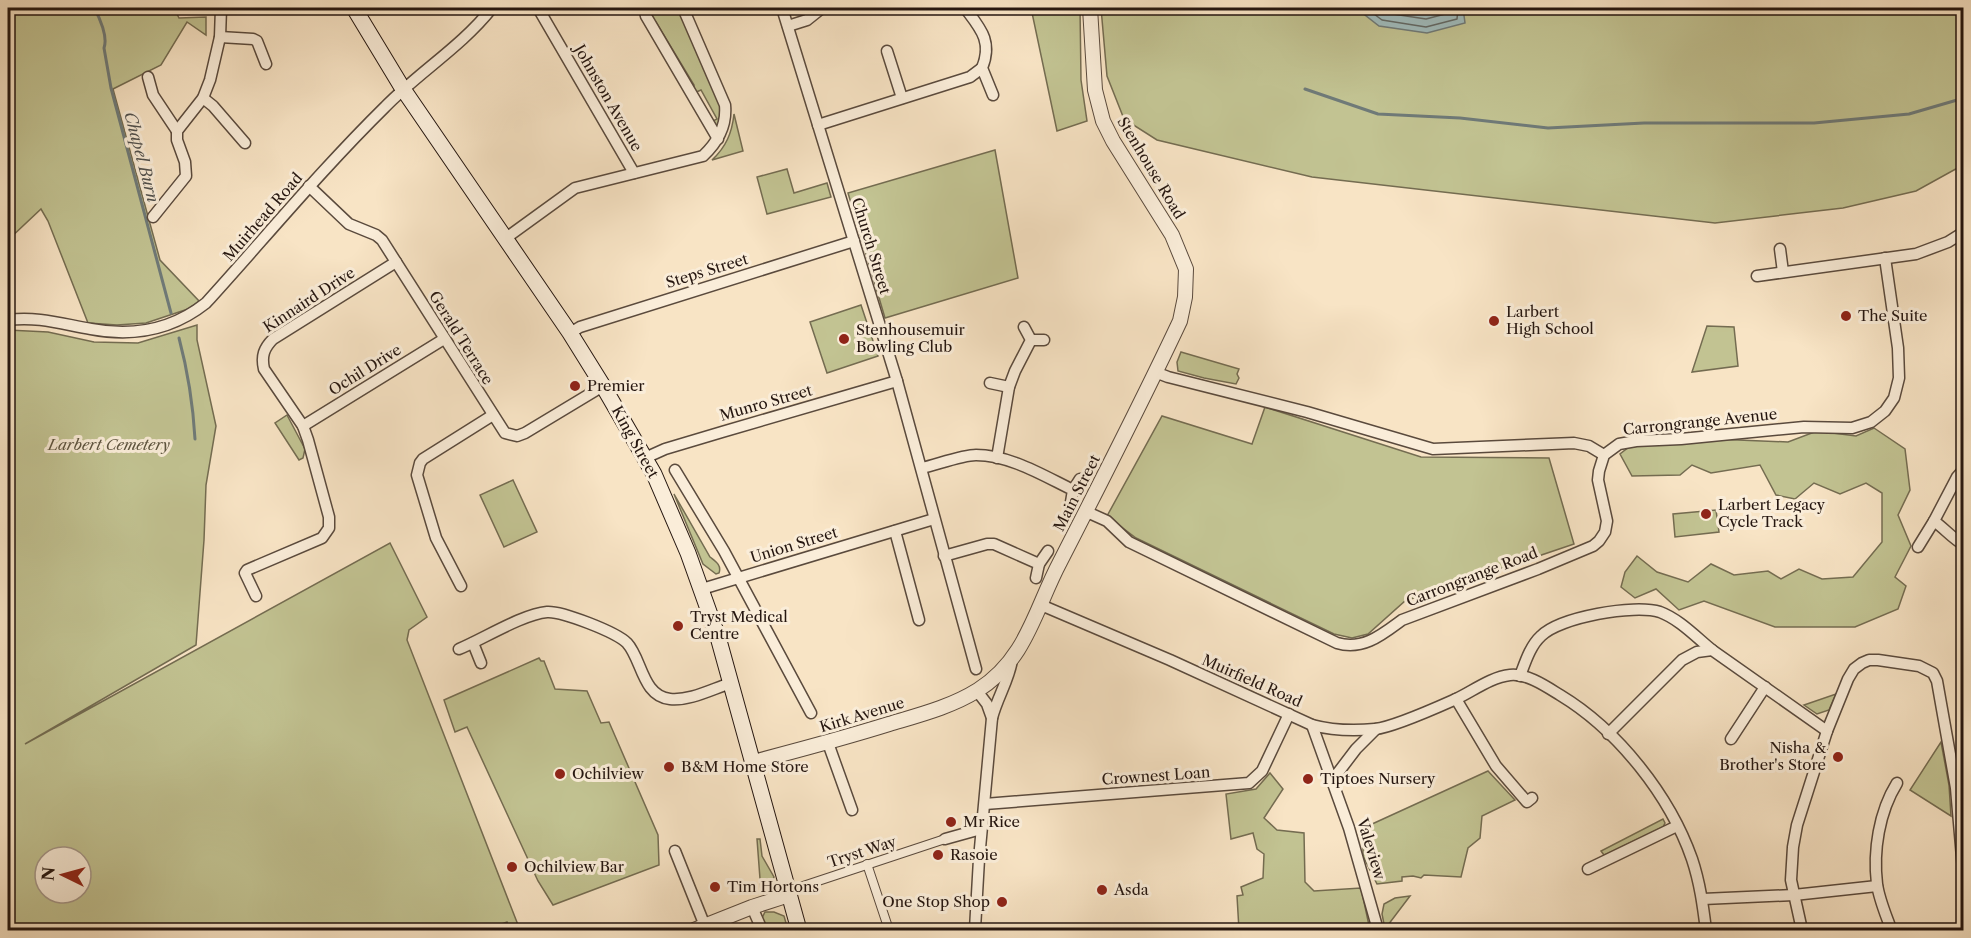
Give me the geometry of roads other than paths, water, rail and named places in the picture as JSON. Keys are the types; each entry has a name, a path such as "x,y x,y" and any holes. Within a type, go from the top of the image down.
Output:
{"main road":[{"name":"King Street","path":"354,8 404,89 570,333 645,458 667,502 702,589 731,683 799,930"}],"street":[{"path":"177,131 203,98 215,63 220,37 220,8"},
{"name":"Muirhead Road","path":"8,320 31,318 95,330 127,333 158,329 190,316 206,303 343,149 404,89 472,31 492,8"},
{"name":"Johnston Avenue","path":"538,8 634,173"},
{"path":"644,8 646,16 718,139"},
{"path":"506,238 575,188 703,156 712,148 726,117 725,105 682,8"},
{"name":"Church Street","path":"782,8 897,381 976,669"},
{"path":"788,26 807,20 822,8"},
{"path":"965,8 984,35 986,52 982,68 993,95"},
{"name":"Stenhouse Road","path":"1090,8 1095,90 1103,121 1172,235 1186,269 1184,309 1170,342"},
{"path":"220,37 257,41 266,64"},
{"path":"887,51 902,98"},
{"path":"818,125 970,77 982,68"},
{"path":"148,76 153,95 177,131 186,176 155,210"},
{"path":"203,98 242,137"},
{"name":"Gerald Terrace","path":"309,186 349,224 379,237 505,433 517,436 603,386"},
{"path":"1757,276 1916,254 1948,242 1964,232"},
{"name":"Steps Street","path":"570,333 580,327 854,241"},
{"path":"1780,249 1783,272"},
{"name":"Carrongrange Avenue","path":"1604,455 1619,444 1636,441 1804,427 1852,428 1870,422 1885,411 1894,398 1899,378 1898,348 1885,258"},
{"name":"Kinnaird Drive","path":"256,596 245,573 247,570 322,538 329,528 329,517 303,426 264,369 262,360 267,345 396,262"},
{"path":"1024,327 1030,340"},
{"name":"Ochil Drive","path":"303,426 444,339"},
{"path":"1030,340 1044,340"},
{"path":"997,458 1009,387 1030,340"},
{"name":"Main Street","path":"977,691 997,676 1022,646 1058,565 1087,512 1170,342"},
{"path":"1155,372 1307,412 1433,449 1574,443 1589,446 1604,455"},
{"name":"Munro Street","path":"645,458 665,449 897,381"},
{"path":"990,383 1009,387"},
{"path":"461,586 434,530 417,476 418,469 423,459 493,415"},
{"path":"921,468 975,455 997,458 1028,468 1073,490"},
{"name":"Carrongrange Road","path":"1087,512 1107,521 1129,542 1337,643 1356,645 1364,644 1380,636 1402,620 1593,546 1604,534 1606,526 1598,480 1604,455"},
{"path":"1918,547 1964,468"},
{"name":"King Street","path":"675,470 738,578 811,713"},
{"path":"1071,502 1073,490 1080,479"},
{"name":"Union Street","path":"702,589 934,519"},
{"path":"1934,521 1949,532 1952,538 1964,545"},
{"path":"895,531 920,620"},
{"path":"944,556 994,544 1039,564"},
{"path":"1036,578 1039,564 1048,552"},
{"name":"Muirfield Road","path":"1041,605 1312,725 1339,729 1377,729 1456,699 1486,684 1515,676"},
{"path":"1706,930 1702,899 1691,858 1677,826 1643,771 1608,734 1572,703 1536,681 1515,676 1536,641 1549,629 1592,614 1613,610 1659,612 1681,624 1712,650 1827,731"},
{"path":"459,649 531,616 553,612 602,629 626,642 632,649 646,681 656,692 667,699 681,699 731,683"},
{"path":"473,643 481,663"},
{"path":"1608,734 1682,660 1697,652 1712,650"},
{"name":"Main Street","path":"975,930 981,829 992,718 1010,672 1012,660"},
{"path":"1802,930 1791,874 1792,847 1797,825 1827,731 1848,680 1854,669 1869,660 1919,666 1933,673 1937,681 1956,788 1964,881"},
{"path":"1731,739 1766,687"},
{"path":"977,691 987,704 992,718"},
{"name":"Kirk Avenue","path":"753,762 936,710 977,691"},
{"path":"1456,699 1496,766 1527,802 1532,798"},
{"name":"Crownest Loan","path":"985,804 1249,783 1262,771 1289,714"},
{"name":"Valeview","path":"1312,725 1361,866 1378,930"},
{"path":"1331,778 1377,729"},
{"path":"828,742 852,810"},
{"path":"1891,929 1877,886 1878,843 1881,824 1897,783"},
{"path":"1588,869 1677,826"},
{"path":"945,839 981,829"},
{"name":"Tryst Way","path":"789,893 867,864 945,839"},
{"path":"675,851 699,928 789,893"},
{"path":"867,864 889,930"},
{"path":"1702,899 1794,895 1877,886"},
{"path":"752,907 762,930"}],"water":[{"path":"1356,8 1463,8 1465,23 1427,33 1379,26"}],"waterway":[{"name":"Chapel Burn","path":"94,8 104,33 104,48 111,88 171,313"},
{"path":"1305,89 1378,114 1460,118 1548,128 1644,123 1814,123 1909,114 1964,98"},
{"name":"Chapel Burn","path":"179,338 190,388 195,439"}],"place":[{"name":"The Suite","path":"1846,316"},
{"name":"Larbert High School","path":"1494,321"},
{"name":"Stenhousemuir Bowling Club","path":"844,339"},
{"name":"Premier","path":"575,386"},
{"name":"Larbert Legacy Cycle Track","path":"1706,514"},
{"name":"Tryst Medical Centre","path":"678,626"},
{"name":"Nisha & Brother's Store","path":"1838,757"},
{"name":"B&M Home Store","path":"669,767"},
{"name":"Ochilview","path":"560,774"},
{"name":"Tiptoes Nursery","path":"1308,779"},
{"name":"Mr Rice","path":"951,822"},
{"name":"Rasoie","path":"938,855"},
{"name":"Ochilview Bar","path":"512,867"},
{"name":"Tim Hortons","path":"715,887"},
{"name":"Asda","path":"1102,890"},
{"name":"One Stop Shop","path":"1002,902"}],"park label":[{"name":"Larbert Cemetery","path":"109,445"}]}
